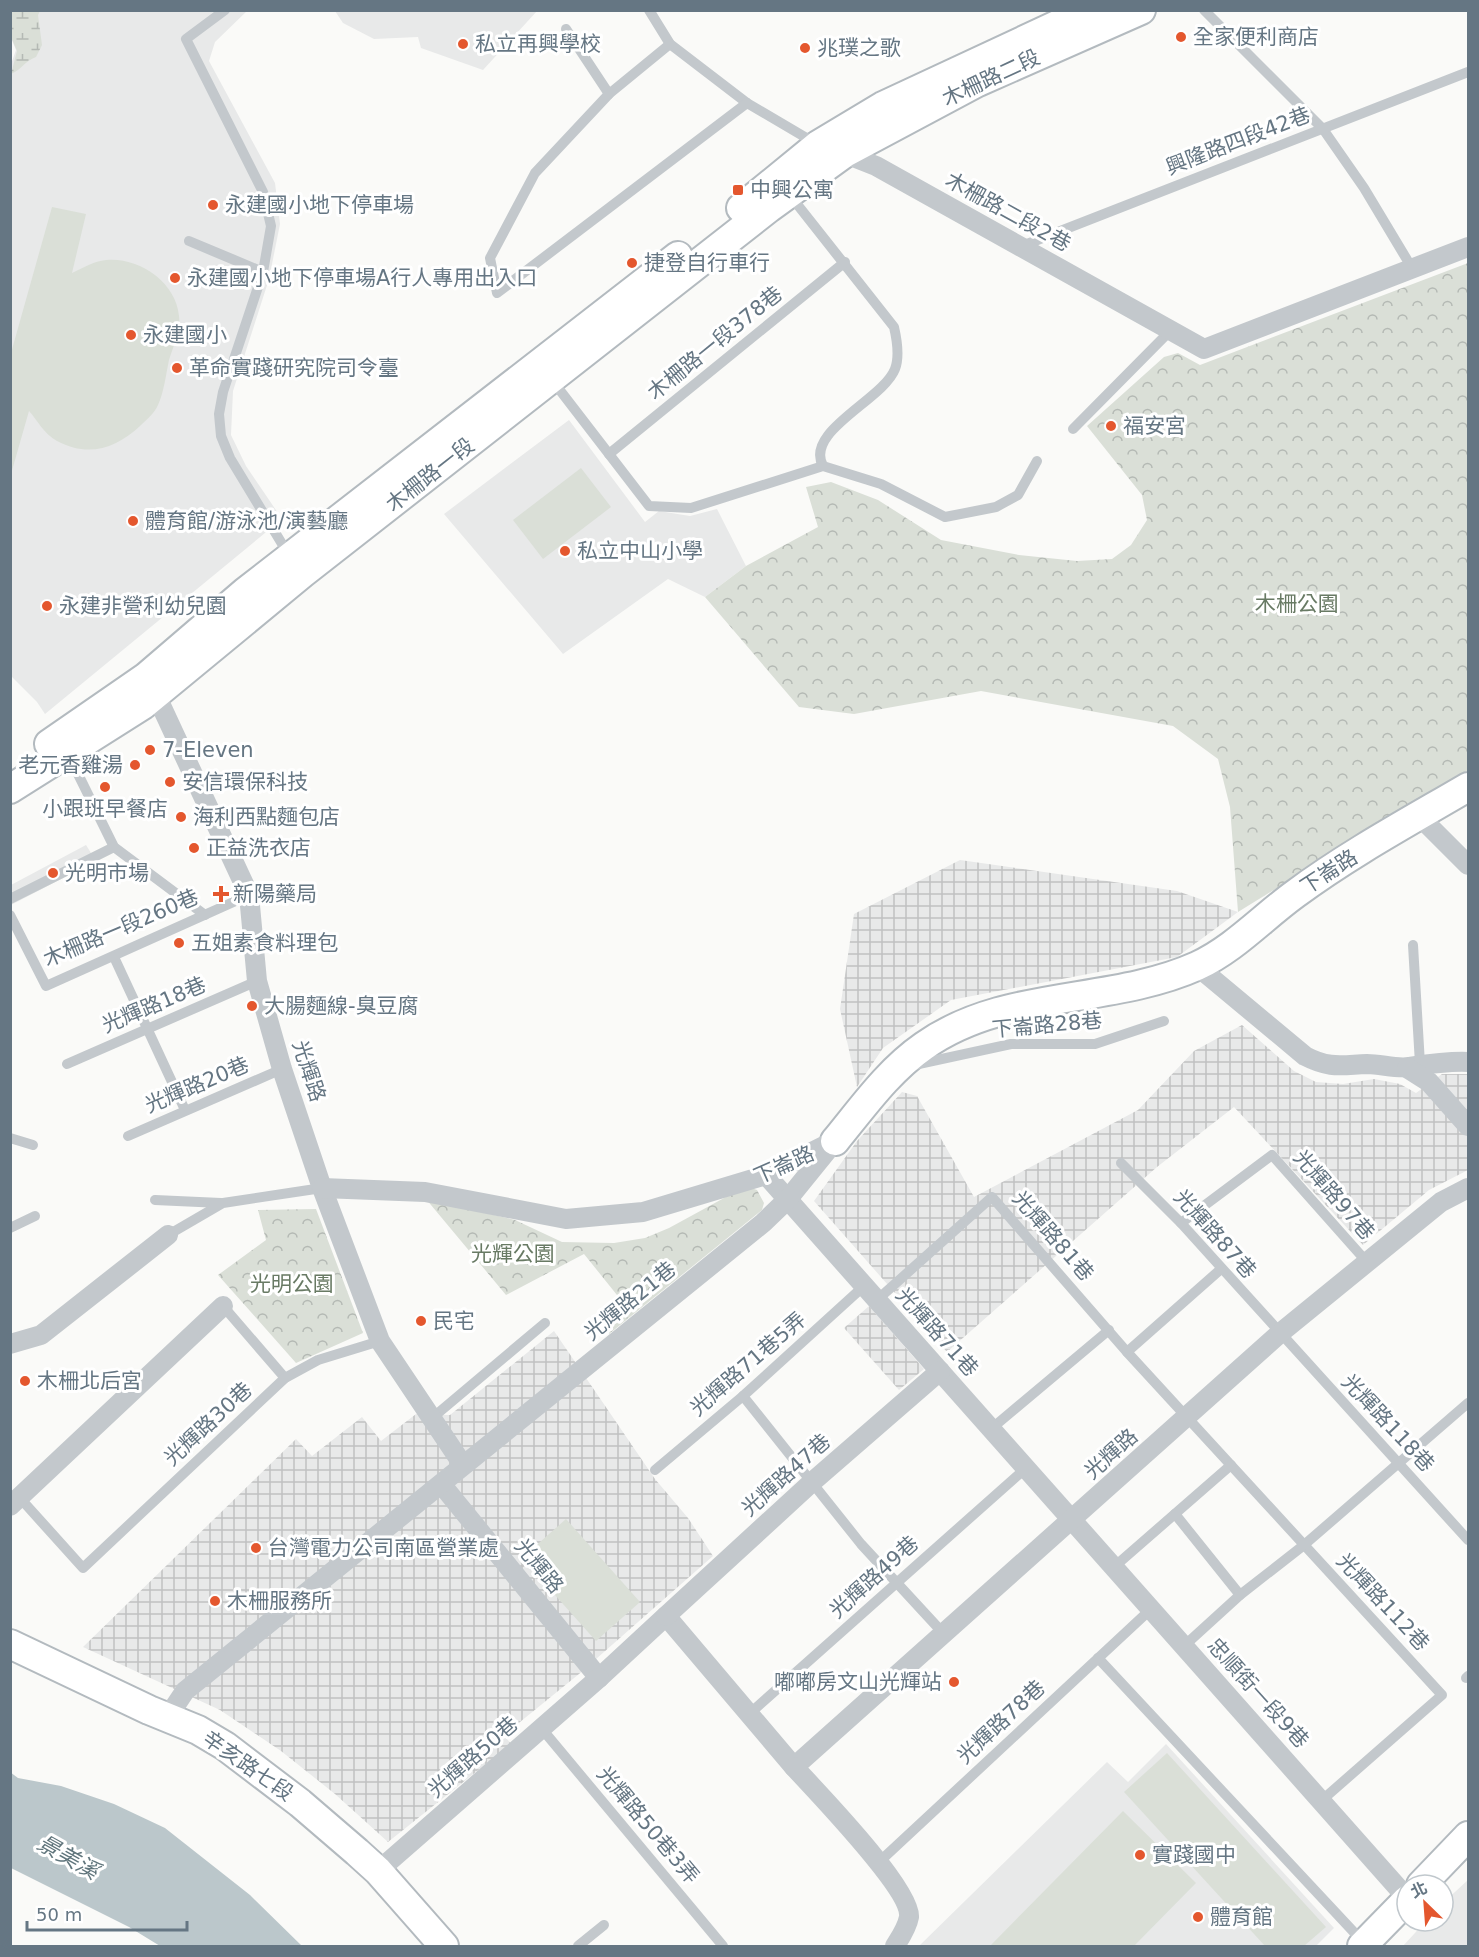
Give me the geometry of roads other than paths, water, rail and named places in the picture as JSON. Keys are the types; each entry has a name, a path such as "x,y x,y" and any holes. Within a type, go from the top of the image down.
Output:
{"main road":[{"name":"木柵路二段","path":"832,149 883,106 1089,10"},
{"name":"木柵路二段","path":"832,149 1141,10"},
{"name":"木柵路一段","path":"10,766 152,685 303,573 789,194 832,149"},
{"name":"木柵路一段","path":"10,789 65,757 143,705 152,685 291,557 601,313 734,214 832,149"},
{"name":"下崙路","path":"835,1141 896,1069 925,1045 958,1026 1008,1009 1120,989 1197,966 1228,949 1295,894 1468,787"},
{"name":"辛亥路七段","path":"10,1644 167,1718 198,1730 225,1746 300,1803 378,1871 444,1947"},
{"path":"1433,1873 1468,1836"},
{"path":"1363,1945 1395,1912"}],"street":[{"name":"木柵路二段2巷","path":"832,149 876,166 1204,349 1468,247"},
{"name":"光輝路","path":"152,685 249,896 257,981 282,1069 322,1188 380,1341 463,1465"},
{"path":"1419,816 1468,865"},
{"path":"1197,966 1305,1056 1320,1064 1339,1067 1366,1064 1414,1066 1468,1062"},
{"path":"1414,1066 1468,1126"},
{"name":"下崙路","path":"322,1188 425,1192 566,1219 643,1212 766,1175 835,1141"},
{"name":"光輝路21巷","path":"442,1485 463,1465 745,1237 788,1199 835,1141"},
{"name":"光輝路71巷","path":"766,1175 1072,1521"},
{"name":"光輝路","path":"794,1767 1279,1334 1441,1202 1468,1188"},
{"path":"10,1344 41,1335 168,1234"},
{"path":"15,1502 223,1306"},
{"name":"光輝路47巷","path":"666,1616 811,1483 940,1371"},
{"name":"光輝路","path":"442,1485 599,1678"},
{"path":"167,1718 185,1691 442,1485"},
{"name":"忠順街一段9巷","path":"1072,1521 1395,1885"},
{"path":"599,1678 666,1616 748,1715 878,1863 901,1893 909,1916 903,1934 895,1947"},
{"name":"光輝路50巷","path":"378,1871 599,1678"}],"lane":[{"path":"225,10 186,39 263,192 271,226 263,272 223,392 219,414 221,436 230,458 291,557"},
{"path":"649,10 670,44 747,103 832,149"},
{"path":"1204,10 1323,129 1364,188 1412,268"},
{"path":"566,29 609,94"},
{"path":"670,44 609,94 535,173 490,258 497,293 747,103"},
{"name":"興隆路四段42巷","path":"1021,247 1468,72"},
{"path":"789,194 845,262 894,327 898,346 896,368 881,390 834,427 822,442 819,458 822,466"},
{"path":"189,241 263,272"},
{"name":"木柵路一段378巷","path":"609,454 845,262"},
{"path":"1073,429 1171,330"},
{"path":"552,380 649,506 691,508 822,466 881,484 945,516 996,507 1018,495 1036,461"},
{"path":"65,757 76,770 114,847 205,915"},
{"path":"10,899 114,847"},
{"name":"木柵路一段260巷","path":"10,915 46,986 249,896"},
{"path":"1413,945 1414,1066"},
{"path":"114,957 185,1110"},
{"name":"光輝路18巷","path":"67,1064 257,981"},
{"name":"下崙路28巷","path":"896,1069 1011,1044 1095,1044 1164,1021"},
{"name":"光輝路20巷","path":"128,1136 282,1069"},
{"path":"10,1138 33,1145"},
{"name":"光輝路97巷","path":"1180,1223 1272,1155 1366,1261"},
{"name":"光輝路87巷","path":"1121,1163 1180,1223 1279,1334"},
{"path":"155,1200 223,1203 322,1188"},
{"name":"光輝路81巷","path":"871,1293 992,1197 1127,1352 1188,1417"},
{"path":"168,1234 223,1203"},
{"path":"10,1228 35,1216"},
{"path":"1127,1352 1221,1269"},
{"name":"光輝路71巷5弄","path":"655,1470 871,1293"},
{"path":"223,1306 285,1378"},
{"path":"431,1419 545,1323"},
{"path":"991,1428 1109,1330"},
{"name":"光輝路118巷","path":"1279,1334 1468,1540"},
{"name":"光輝路30巷","path":"15,1502 83,1568 285,1378 318,1360 380,1341"},
{"path":"743,1396 811,1483 897,1583 943,1632"},
{"path":"1184,1646 1240,1595 1304,1545 1468,1403"},
{"name":"光輝路112巷","path":"1188,1417 1442,1695 1321,1801"},
{"path":"1114,1567 1231,1465"},
{"name":"光輝路49巷","path":"748,1715 1026,1468"},
{"path":"1175,1514 1240,1595"},
{"name":"光輝路78巷","path":"878,1863 1151,1609"},
{"path":"1098,1658 1363,1945"},
{"name":"光輝路50巷3弄","path":"542,1729 723,1947"},
{"path":"578,1947 604,1925"}],"water":[{"name":"景美溪","path":"10,1772 18,1778 61,1786 114,1804 165,1828 250,1895 302,1946 160,1946 129,1927 11,1868"}],"place":[{"name":"全家便利商店","path":"1181,37"},
{"name":"私立再興學校","path":"463,44"},
{"name":"兆璞之歌","path":"805,48"},
{"name":"中興公寓","path":"738,190"},
{"name":"永建國小地下停車場","path":"213,205"},
{"name":"捷登自行車行","path":"632,263"},
{"name":"永建國小地下停車場A行人專用出入口","path":"175,278"},
{"name":"永建國小","path":"131,335"},
{"name":"革命實踐研究院司令臺","path":"177,368"},
{"name":"福安宮","path":"1111,426"},
{"name":"體育館/游泳池/演藝廳","path":"133,521"},
{"name":"私立中山小學","path":"565,551"},
{"name":"永建非營利幼兒園","path":"47,606"},
{"name":"7-Eleven","path":"150,750"},
{"name":"老元香雞湯","path":"135,765"},
{"name":"安信環保科技","path":"170,782"},
{"name":"小跟班早餐店","path":"105,787"},
{"name":"海利西點麵包店","path":"181,817"},
{"name":"正益洗衣店","path":"194,848"},
{"name":"光明市場","path":"53,873"},
{"name":"新陽藥局","path":"221,894"},
{"name":"五姐素食料理包","path":"179,943"},
{"name":"大腸麵線-臭豆腐","path":"252,1006"},
{"name":"民宅","path":"421,1321"},
{"name":"木柵北后宮","path":"25,1381"},
{"name":"台灣電力公司南區營業處","path":"256,1548"},
{"name":"木柵服務所","path":"215,1601"},
{"name":"嘟嘟房文山光輝站","path":"954,1682"},
{"name":"實踐國中","path":"1140,1855"},
{"name":"體育館","path":"1198,1917"}],"park label":[{"name":"木柵公園","path":"1297,604"},
{"name":"光輝公園","path":"513,1254"},
{"name":"光明公園","path":"292,1284"}]}
